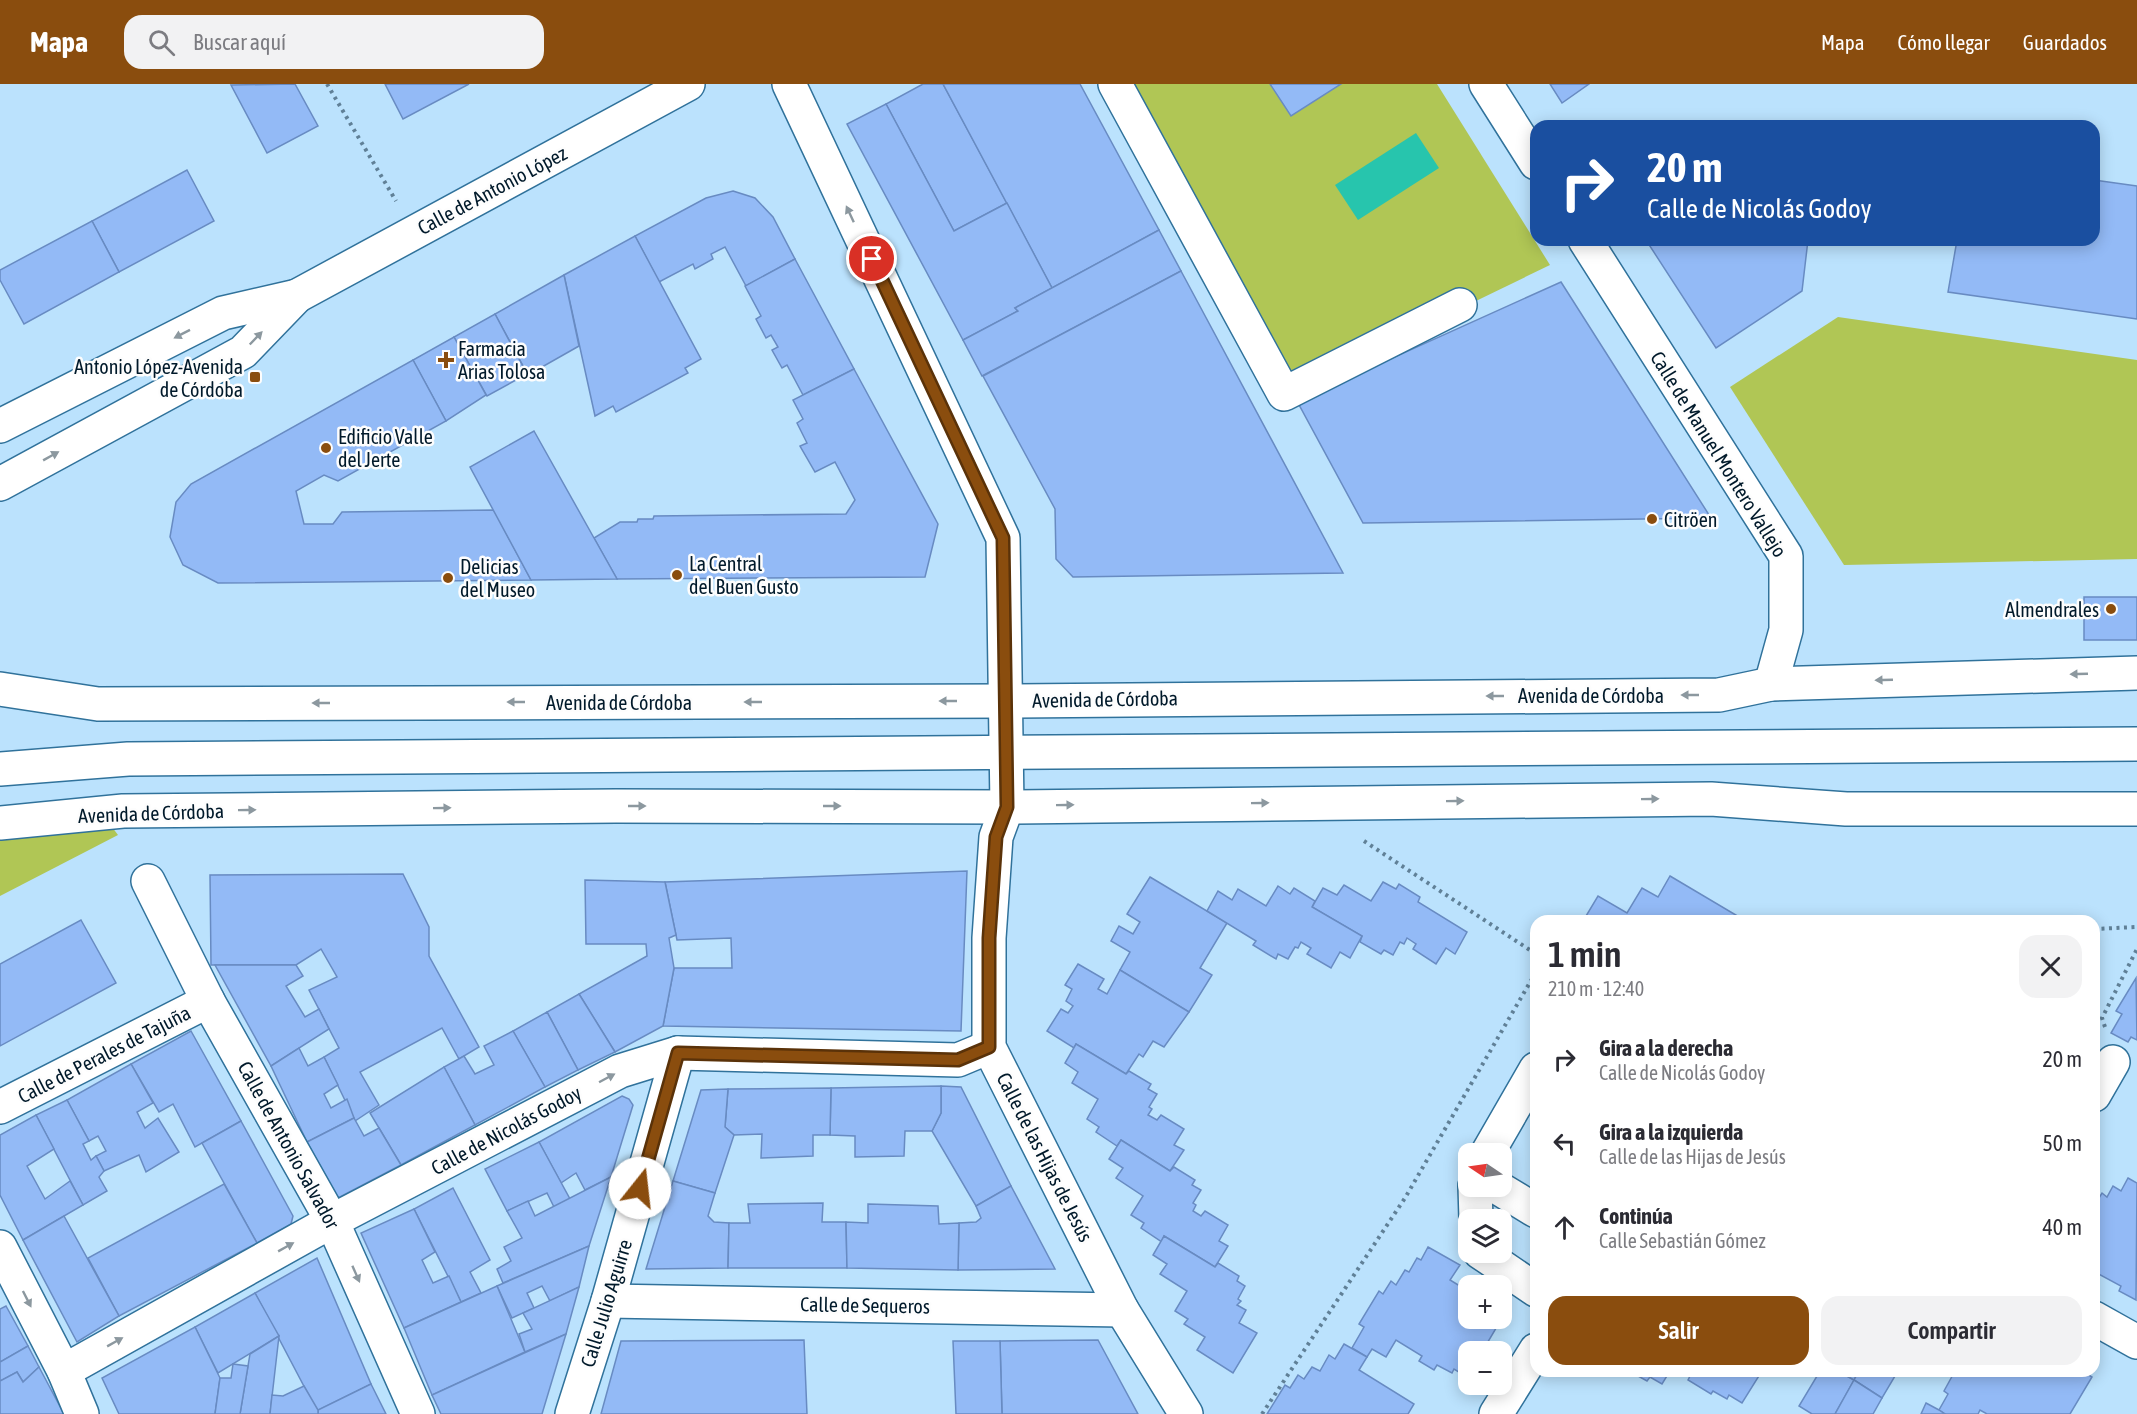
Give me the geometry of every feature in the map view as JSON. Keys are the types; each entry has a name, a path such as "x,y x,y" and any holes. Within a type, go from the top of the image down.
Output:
{"street":[{"name":"Calle de Antonio López","path":"0,426 223,313 297,296 688,84"},
{"path":"789,84 1003,538 1007,807"},
{"path":"1115,84 1284,394 1460,305"},
{"path":"1486,84 1530,154"},
{"name":"Calle de Manuel Montero Vallejo","path":"1589,246 1786,556 1786,630 1771,684"},
{"name":"Calle de Antonio López","path":"0,484 243,352 297,296"},
{"name":"Avenida de Córdoba","path":"0,689 98,704 1006,701 1719,694 1771,684 2137,673"},
{"path":"0,769 128,759 2137,744"},
{"path":"0,745 128,759"},
{"name":"Avenida de Córdoba","path":"0,823 123,811 616,806 1007,807 1711,799 1846,809 2137,809"},
{"name":"Calle de las Hijas de Jesús","path":"1007,807 996,837 989,938 989,1047 1122,1310 1186,1414"},
{"name":"Calle de Antonio Salvador","path":"148,881 208,1001 332,1221 418,1414"},
{"name":"Calle de Perales de Tajuña","path":"0,1107 208,1001"},
{"name":"Calle de Nicolás Godoy","path":"64,1371 332,1221 620,1071 678,1053 958,1060 989,1047"},
{"name":"Calle Julio Aguirre","path":"572,1414 608,1301 678,1053"},
{"path":"2100,1085 2113,1062"},
{"path":"1493,1143 1530,1079"},
{"path":"1512,1196 1530,1207"},
{"path":"0,1247 64,1371 82,1414"},
{"path":"1496,1263 1530,1286"},
{"name":"Calle de Sequeros","path":"608,1301 1122,1310"},
{"path":"2100,1321 2137,1342"},
{"path":"1496,1414 1530,1360"}],"path":[{"path":"327,84 414,232"},
{"path":"1361,839 1530,950"},
{"path":"2100,929 2137,927"},
{"path":"2113,1062 2103,1018 2137,949"},
{"path":"1262,1414 1405,1198 1530,982"}],"shaded area":[{"path":"1127,84 1437,84 1530,233 1530,246 1538,246 1550,265 1284,394"},
{"path":"1416,133 1439,168 1358,220 1335,185"},
{"path":"1838,317 2137,360 2137,559 1844,565 1730,387"},
{"path":"112,827 118,835 0,896 0,838"}],"building":[{"path":"295,84 318,126 267,153 231,85"},
{"path":"385,84 469,84 403,119"},
{"path":"923,84 943,84 1007,203 954,231 886,104"},
{"path":"943,84 1080,84 1159,230 1052,288"},
{"path":"1270,84 1341,84 1291,116"},
{"path":"1550,84 1589,84 1562,103"},
{"path":"886,104 954,231 1007,203 1052,288 1015,308 1018,311 963,340 847,124"},
{"path":"187,170 214,221 119,272 92,221"},
{"path":"2100,181 2137,186 2137,319 1948,292 1956,246 2100,246"},
{"path":"733,191 755,198 773,217 795,259 746,286 725,247 711,254 713,259 695,269 693,264 659,282 635,236 706,198"},
{"path":"92,221 119,272 24,324 0,280 0,270"},
{"path":"1159,230 1181,271 982,376 963,340 1018,311 1015,308"},
{"path":"635,236 701,359 685,368 688,373 616,412 613,406 595,416 564,275"},
{"path":"1650,246 1807,246 1802,291 1716,348"},
{"path":"795,259 854,369 803,395 787,365 782,368 772,350 778,347 771,335 766,338 756,319 761,316 745,286"},
{"path":"1181,271 1343,573 1073,577 1056,559 1055,509 983,376"},
{"path":"564,275 579,346 528,375 495,314"},
{"path":"1561,282 1711,518 1363,523 1297,401"},
{"path":"495,314 527,374 487,396 454,337"},
{"path":"454,337 486,395 446,421 413,360"},
{"name":"Edificio Valle del Jerte","path":"413,360 446,421 338,481 324,475 296,491 304,524 333,524 342,512 494,510 531,580 218,583 183,565 170,537 176,502 191,484"},
{"path":"854,369 938,524 925,577 617,579 594,538 620,522 637,522 638,519 653,519 654,516 846,514 855,500 835,462 815,472 800,446 807,443 797,423 803,419 793,400"},
{"path":"534,431 617,579 531,580 470,467"},
{"name":"Almendrales","path":"2084,597 2137,597 2137,640 2084,640"},
{"path":"967,871 961,1031 663,1026 674,968 732,968 731,938 677,940 665,882"},
{"path":"403,874 429,927 429,956 479,1047 459,1059 442,1028 360,1072 379,1105 355,1121 324,1057 339,1048 309,990 337,977 321,949 296,965 211,965 210,875"},
{"path":"1670,876 1736,915 1587,915 1598,896 1627,913 1642,888 1658,897"},
{"path":"1150,877 1227,923 1200,968 1212,975 1189,1012 1120,970 1130,952 1111,941 1119,926 1133,934 1140,922 1127,914"},
{"path":"585,880 665,882 676,935 669,938 674,968 663,1026 615,1052 579,994 647,956 646,944 586,944"},
{"path":"1383,882 1396,889 1399,884 1420,897 1418,902 1467,932 1455,954 1446,948 1436,964 1413,949 1416,944 1407,938 1404,944 1400,942 1393,955 1384,950 1381,954 1360,942 1362,936 1312,907 1323,888 1337,895 1344,885 1371,901"},
{"path":"1278,886 1290,894 1294,888 1315,901 1312,907 1362,936 1350,958 1340,952 1331,968 1307,954 1311,948 1301,942 1288,959 1278,954 1276,959 1253,945 1256,941 1207,911 1218,891 1232,900 1238,889 1266,906"},
{"path":"81,920 116,983 0,1046 0,964"},
{"path":"1078,964 1104,979 1098,989 1107,994 1120,970 1189,1012 1164,1047 1153,1041 1143,1057 1139,1054 1126,1074 1076,1044 1074,1048 1047,1031 1061,1009 1068,1013 1073,1006 1066,1001 1072,989 1065,985"},
{"path":"215,965 296,965 303,976 286,986 305,1017 319,1009 329,1029 271,1066"},
{"path":"2136,978 2137,1040 2131,1037 2128,1042 2111,1033 2122,1014 2116,1011"},
{"path":"579,994 615,1052 578,1070 547,1012"},
{"path":"547,1012 578,1070 545,1087 513,1031"},
{"path":"191,1031 241,1121 195,1147 173,1104 159,1112 131,1064"},
{"path":"513,1031 545,1087 475,1125 444,1067 464,1056 475,1074 494,1065 484,1046"},
{"path":"1076,1044 1126,1074 1129,1071 1151,1084 1148,1089 1157,1094 1149,1107 1152,1109 1148,1115 1157,1120 1161,1115 1184,1129 1174,1145 1184,1150 1170,1171 1121,1140 1117,1146 1096,1132 1099,1127 1087,1119 1098,1099 1072,1083 1078,1072 1065,1063"},
{"path":"299,1048 308,1066 324,1057 338,1085 324,1094 331,1108 347,1099 354,1118 307,1142 271,1066"},
{"path":"131,1064 153,1103 137,1112 145,1128 158,1118 179,1152 146,1172 139,1155 104,1171 96,1156 106,1151 98,1136 89,1141 67,1100"},
{"path":"444,1067 475,1125 401,1165 370,1113"},
{"path":"941,1086 961,1087 1011,1186 976,1206 932,1131 941,1113"},
{"path":"941,1086 941,1113 932,1131 905,1131 904,1156 855,1157 855,1136 830,1135 831,1088"},
{"path":"831,1088 830,1135 813,1135 813,1156 761,1158 762,1134 734,1135 725,1127 728,1089"},
{"path":"728,1089 725,1127 734,1135 715,1193 673,1181 701,1090"},
{"path":"622,1096 629,1099 633,1105 611,1177 585,1190 576,1173 561,1183 539,1142"},
{"path":"67,1100 89,1141 83,1144 91,1160 96,1156 104,1171 99,1177 107,1191 83,1205 36,1115"},
{"path":"36,1115 54,1149 27,1166 45,1199 70,1181 83,1205 23,1240 0,1195 0,1135"},
{"path":"354,1118 364,1136 379,1128 401,1165 338,1198 307,1142"},
{"path":"241,1121 293,1216 291,1224 257,1243 202,1143"},
{"path":"1121,1140 1170,1171 1174,1167 1195,1180 1192,1185 1201,1190 1193,1203 1196,1205 1193,1211 1201,1216 1205,1211 1228,1225 1219,1241 1228,1246 1215,1267 1164,1236 1162,1242 1141,1228 1144,1223 1131,1215 1143,1196 1116,1178 1123,1168 1109,1159"},
{"path":"539,1142 570,1199 554,1207 547,1193 507,1211 485,1169"},
{"path":"611,1177 589,1246 503,1283 497,1269 511,1261 504,1247 522,1238 507,1211 528,1201 535,1216"},
{"path":"2128,1178 2137,1183 2136,1300 2119,1291 2121,1286 2100,1275 2100,1196 2102,1193 2107,1197 2113,1186 2121,1191"},
{"path":"673,1181 715,1193 708,1216 714,1222 729,1223 728,1268 646,1269"},
{"path":"224,1184 257,1243 119,1316 88,1258"},
{"path":"1011,1186 1055,1269 958,1270 959,1223 976,1222 981,1218 976,1206"},
{"path":"453,1188 490,1260 470,1272 481,1293 461,1302 414,1209"},
{"path":"823,1203 822,1222 846,1222 847,1268 728,1268 729,1223 750,1223 748,1204"},
{"path":"868,1204 938,1206 939,1224 959,1223 958,1270 847,1268 846,1222 868,1223"},
{"path":"414,1209 435,1252 422,1260 433,1283 449,1276 461,1302 404,1328 361,1233"},
{"path":"64,1216 119,1316 77,1342 23,1240"},
{"path":"1164,1236 1215,1267 1218,1263 1239,1276 1237,1281 1245,1286 1238,1299 1241,1301 1237,1305 1246,1310 1239,1323 1257,1333 1233,1373 1197,1350 1205,1337 1184,1324 1188,1319 1175,1311 1187,1291 1160,1274 1167,1264 1153,1255"},
{"path":"589,1246 579,1287 550,1301 542,1286 527,1293 534,1308 512,1318 497,1286"},
{"path":"1428,1247 1460,1265 1450,1280 1458,1285 1458,1329 1496,1329 1488,1341 1458,1341 1458,1371 1454,1369 1452,1373 1437,1365 1434,1370 1419,1361 1422,1356 1396,1340 1386,1357 1372,1349 1367,1357 1352,1348 1364,1327 1359,1324 1379,1291 1383,1294 1391,1281 1396,1285 1405,1270 1409,1272 1417,1258 1421,1260"},
{"path":"317,1258 371,1384 317,1411 255,1293"},
{"path":"497,1286 525,1352 432,1395 404,1328"},
{"path":"579,1287 566,1334 525,1352 519,1334 532,1329 523,1313"},
{"path":"255,1293 279,1336 218,1373 195,1327"},
{"path":"6,1306 28,1346 0,1362 0,1309"},
{"path":"195,1327 220,1378 215,1414 119,1414 102,1378"},
{"path":"566,1334 542,1414 441,1414 432,1395"},
{"path":"279,1336 270,1414 240,1414 250,1354"},
{"path":"804,1340 807,1414 601,1414 621,1341"},
{"path":"1098,1340 1138,1414 1002,1414 1000,1341"},
{"path":"953,1341 1000,1341 1002,1414 956,1414"},
{"path":"1344,1344 1367,1357 1359,1370 1414,1404 1408,1414 1267,1414 1285,1385 1290,1388 1298,1375 1304,1379 1312,1367 1320,1371 1329,1355 1335,1359"},
{"path":"28,1346 39,1367 23,1382 17,1372 0,1381 0,1362"},
{"path":"233,1364 248,1366 240,1414 215,1414 220,1378 231,1378"},
{"path":"39,1367 64,1414 0,1414 0,1381 17,1372 23,1382"},
{"path":"1650,1377 1666,1377 1662,1384"},
{"path":"1690,1377 1758,1377 1742,1403 1729,1395 1727,1399 1713,1391 1711,1394 1688,1380"},
{"path":"1816,1377 1849,1377 1854,1380 1835,1414 1812,1414 1799,1406"},
{"path":"1856,1377 1894,1377 1882,1398 1854,1380"},
{"path":"1952,1377 2092,1377 2070,1414 1987,1414 1980,1410 1978,1414 1945,1414 1939,1410 1948,1394 1944,1391"},
{"path":"1854,1380 1882,1398 1873,1414 1835,1414"},
{"path":"371,1384 386,1414 318,1414 318,1410"},
{"path":"304,1386 318,1414 270,1414 272,1395 283,1396"},
{"path":"1926,1403 1939,1410 1945,1414 1921,1414"}],"place":[{"name":"Farmacia Arias Tolosa","path":"446,360"},
{"name":"Antonio López-Avenida de Córdoba","path":"255,377"},
{"name":"Edificio Valle del Jerte","path":"326,448"},
{"name":"Citröen","path":"1652,519"},
{"name":"La Central del Buen Gusto","path":"677,575"},
{"name":"Delicias del Museo","path":"448,578"},
{"name":"Almendrales","path":"2111,609"}],"route":[{"path":"640,1188 678,1053 958,1060 989,1047 989,938 996,837 1007,807 1003,538 872,259"}]}
